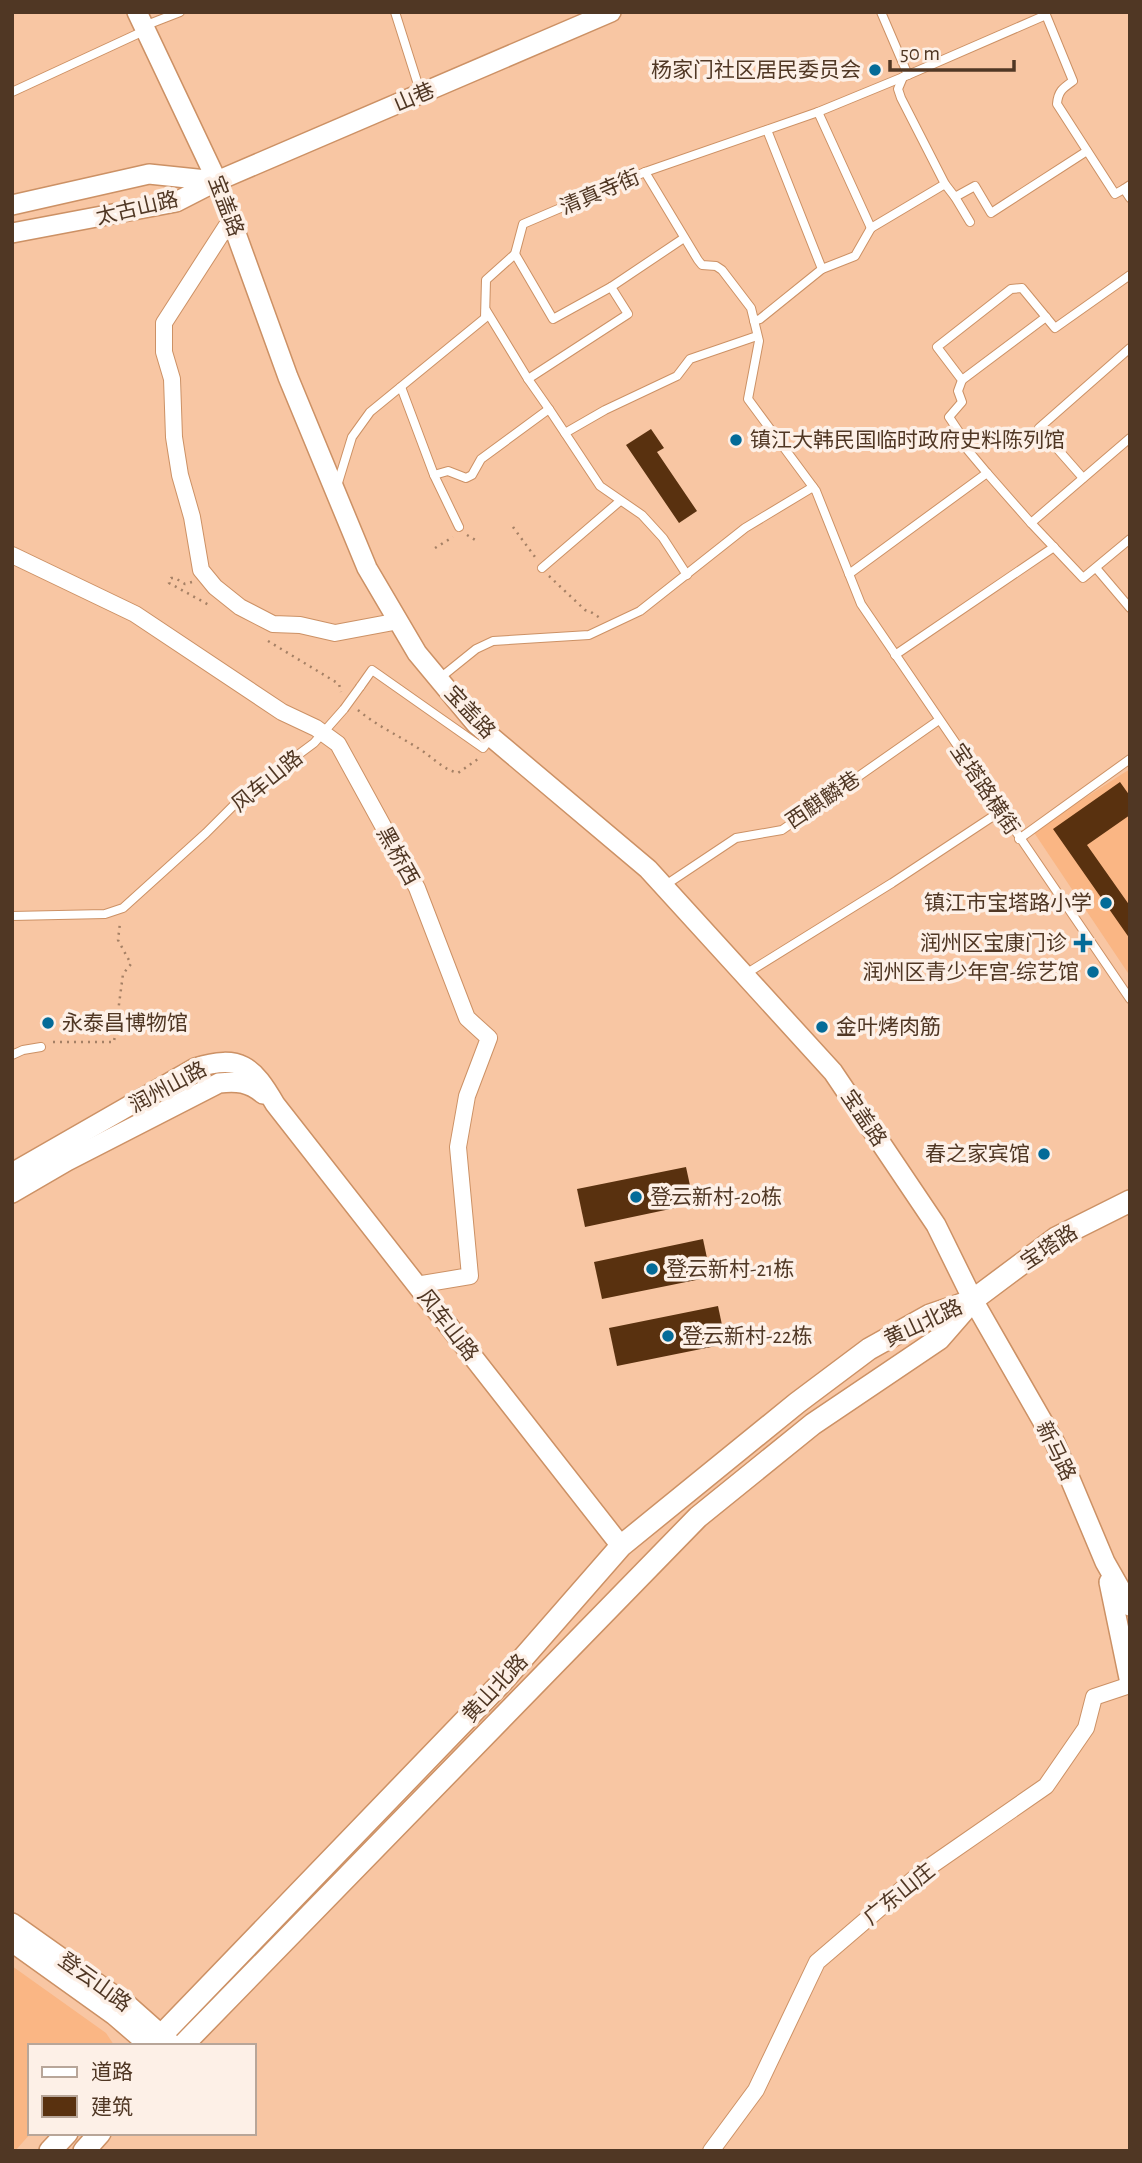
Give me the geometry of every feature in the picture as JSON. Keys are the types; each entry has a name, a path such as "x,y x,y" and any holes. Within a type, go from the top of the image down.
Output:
{"main road":[{"name":"宝塔路","path":"973,1300 1056,1238 1130,1201"},
{"name":"黄山北路","path":"159,2043 502,1682 621,1546 787,1411 869,1349 930,1315 973,1300"},
{"name":"黄山北路","path":"183,2044 698,1517 813,1424 939,1339 973,1300"},
{"path":"50,2151 65,2135"},
{"path":"84,2151 98,2135"}],"street":[{"name":"山巷","path":"218,181 610,12"},
{"name":"宝盖路","path":"143,23 218,181 288,377 368,568 417,653 476,724 487,742 648,869 833,1072 936,1225 973,1300"},
{"name":"太古山路","path":"12,205 149,174 218,181"},
{"name":"太古山路","path":"12,233 176,202 218,181"},
{"path":"231,219 164,323 164,352 172,379 174,437 201,570 215,587 240,607 273,624 300,625 335,633 399,621"},
{"name":"黑桥西","path":"12,555 135,614 282,712 323,733 338,744 417,888 467,1018 489,1038 467,1096 458,1147 470,1276 416,1285"},
{"name":"润州山路","path":"12,1173 195,1068 212,1063 230,1062 245,1067 260,1079 275,1104"},
{"name":"润州山路","path":"12,1193 67,1161 219,1083 237,1081 253,1085 275,1104"},
{"name":"风车山路","path":"275,1104 621,1546"},
{"name":"新马路","path":"973,1300 1055,1443 1105,1562 1130,1606"},
{"path":"1105,1562 1130,1684"},
{"name":"广东山庄","path":"711,2151 756,2090 817,1962 922,1872 1046,1786 1086,1728 1094,1697 1130,1684"},
{"name":"登云山路","path":"12,1923 129,2006 159,2043"},
{"name":"登云山路","path":"12,1942 114,2015 159,2043"}],"lane":[{"path":"12,92 143,23 180,12"},
{"path":"396,12 421,94"},
{"path":"881,12 906,76 898,89 901,98 945,184 970,222"},
{"path":"1046,14 1073,81 1058,94 1057,104 1115,194 1127,187 1130,198"},
{"name":"清真寺街","path":"486,307 486,279 515,254 523,224 645,172 818,112 1046,14"},
{"path":"818,112 871,228"},
{"path":"767,130 822,269"},
{"path":"955,197 975,186 991,214 1087,151"},
{"name":"宝塔路横街","path":"645,172 702,265 716,266 727,274 751,309 758,352 754,360 748,399 813,487 861,604 1130,999"},
{"path":"754,321 822,269 855,256 871,228 945,184"},
{"path":"515,254 553,319 611,287 684,238"},
{"path":"962,380 937,346 1011,289 1023,288 1055,328 1127,277 1130,287"},
{"path":"528,379 628,314 611,287"},
{"path":"335,491 352,437 370,412 485,318 486,307"},
{"path":"486,307 528,379 600,486 642,515 663,538 687,575"},
{"path":"1046,317 962,380 958,391 962,402 949,417 963,438 961,442 1083,578 1130,539"},
{"path":"565,432 677,376 690,359 757,336"},
{"path":"1083,478 1039,428 1130,348"},
{"path":"401,387 458,531"},
{"path":"434,475 448,471 466,478 472,475 481,458 549,410"},
{"path":"1031,523 1129,439"},
{"path":"849,575 988,473"},
{"path":"439,679 476,649 493,641 589,635 640,611 745,528 813,487"},
{"path":"542,568 620,501"},
{"path":"895,655 1054,547"},
{"path":"1096,568 1130,608"},
{"name":"风车山路","path":"12,916 105,914 129,904 244,795 287,765 323,733 348,707 372,670 487,742"},
{"name":"西麒麟巷","path":"664,886 695,868 736,838 782,830 939,720"},
{"path":"1019,838 1130,759"},
{"path":"744,975 892,883 1000,811"},
{"path":"12,1055 41,1047"}],"path":[{"path":"513,527 542,568 571,599 585,610 598,615 605,627"},
{"path":"435,548 458,531"},
{"path":"201,570 190,584 175,578 170,578 169,583 213,607"},
{"path":"258,635 338,684 343,696"},
{"path":"348,707 424,752 450,772 458,773 483,756 487,742"},
{"path":"41,1047 48,1042 114,1042 124,974 131,964 118,940 120,915 130,910 129,904"}],"shaded area":[{"name":"镇江市宝塔路小学","path":"1130,769 1130,976 1033,831"},
{"path":"12,1966 106,2033 113,2044 28,2044 29,2135 12,2151"}],"building":[{"path":"651,429 664,448 657,452 697,511 679,523 626,445"},
{"path":"1120,782 1130,796 1130,815 1087,845 1130,906 1130,939 1053,829"},
{"name":"登云新村-20栋","path":"686,1167 694,1204 585,1227 577,1189"},
{"name":"登云新村-21栋","path":"703,1239 711,1277 602,1299 594,1262"},
{"name":"登云新村-22栋","path":"718,1306 726,1344 617,1366 609,1328"}],"place":[{"name":"杨家门社区居民委员会","path":"875,70"},
{"name":"镇江大韩民国临时政府史料陈列馆","path":"736,440"},
{"name":"镇江市宝塔路小学","path":"1106,903"},
{"name":"润州区宝康门诊","path":"1083,943"},
{"name":"润州区青少年宫-综艺馆","path":"1093,972"},
{"name":"永泰昌博物馆","path":"48,1023"},
{"name":"金叶烤肉筋","path":"822,1027"},
{"name":"春之家宾馆","path":"1044,1154"},
{"name":"登云新村-20栋","path":"636,1197"},
{"name":"登云新村-21栋","path":"652,1269"},
{"name":"登云新村-22栋","path":"668,1336"}]}
